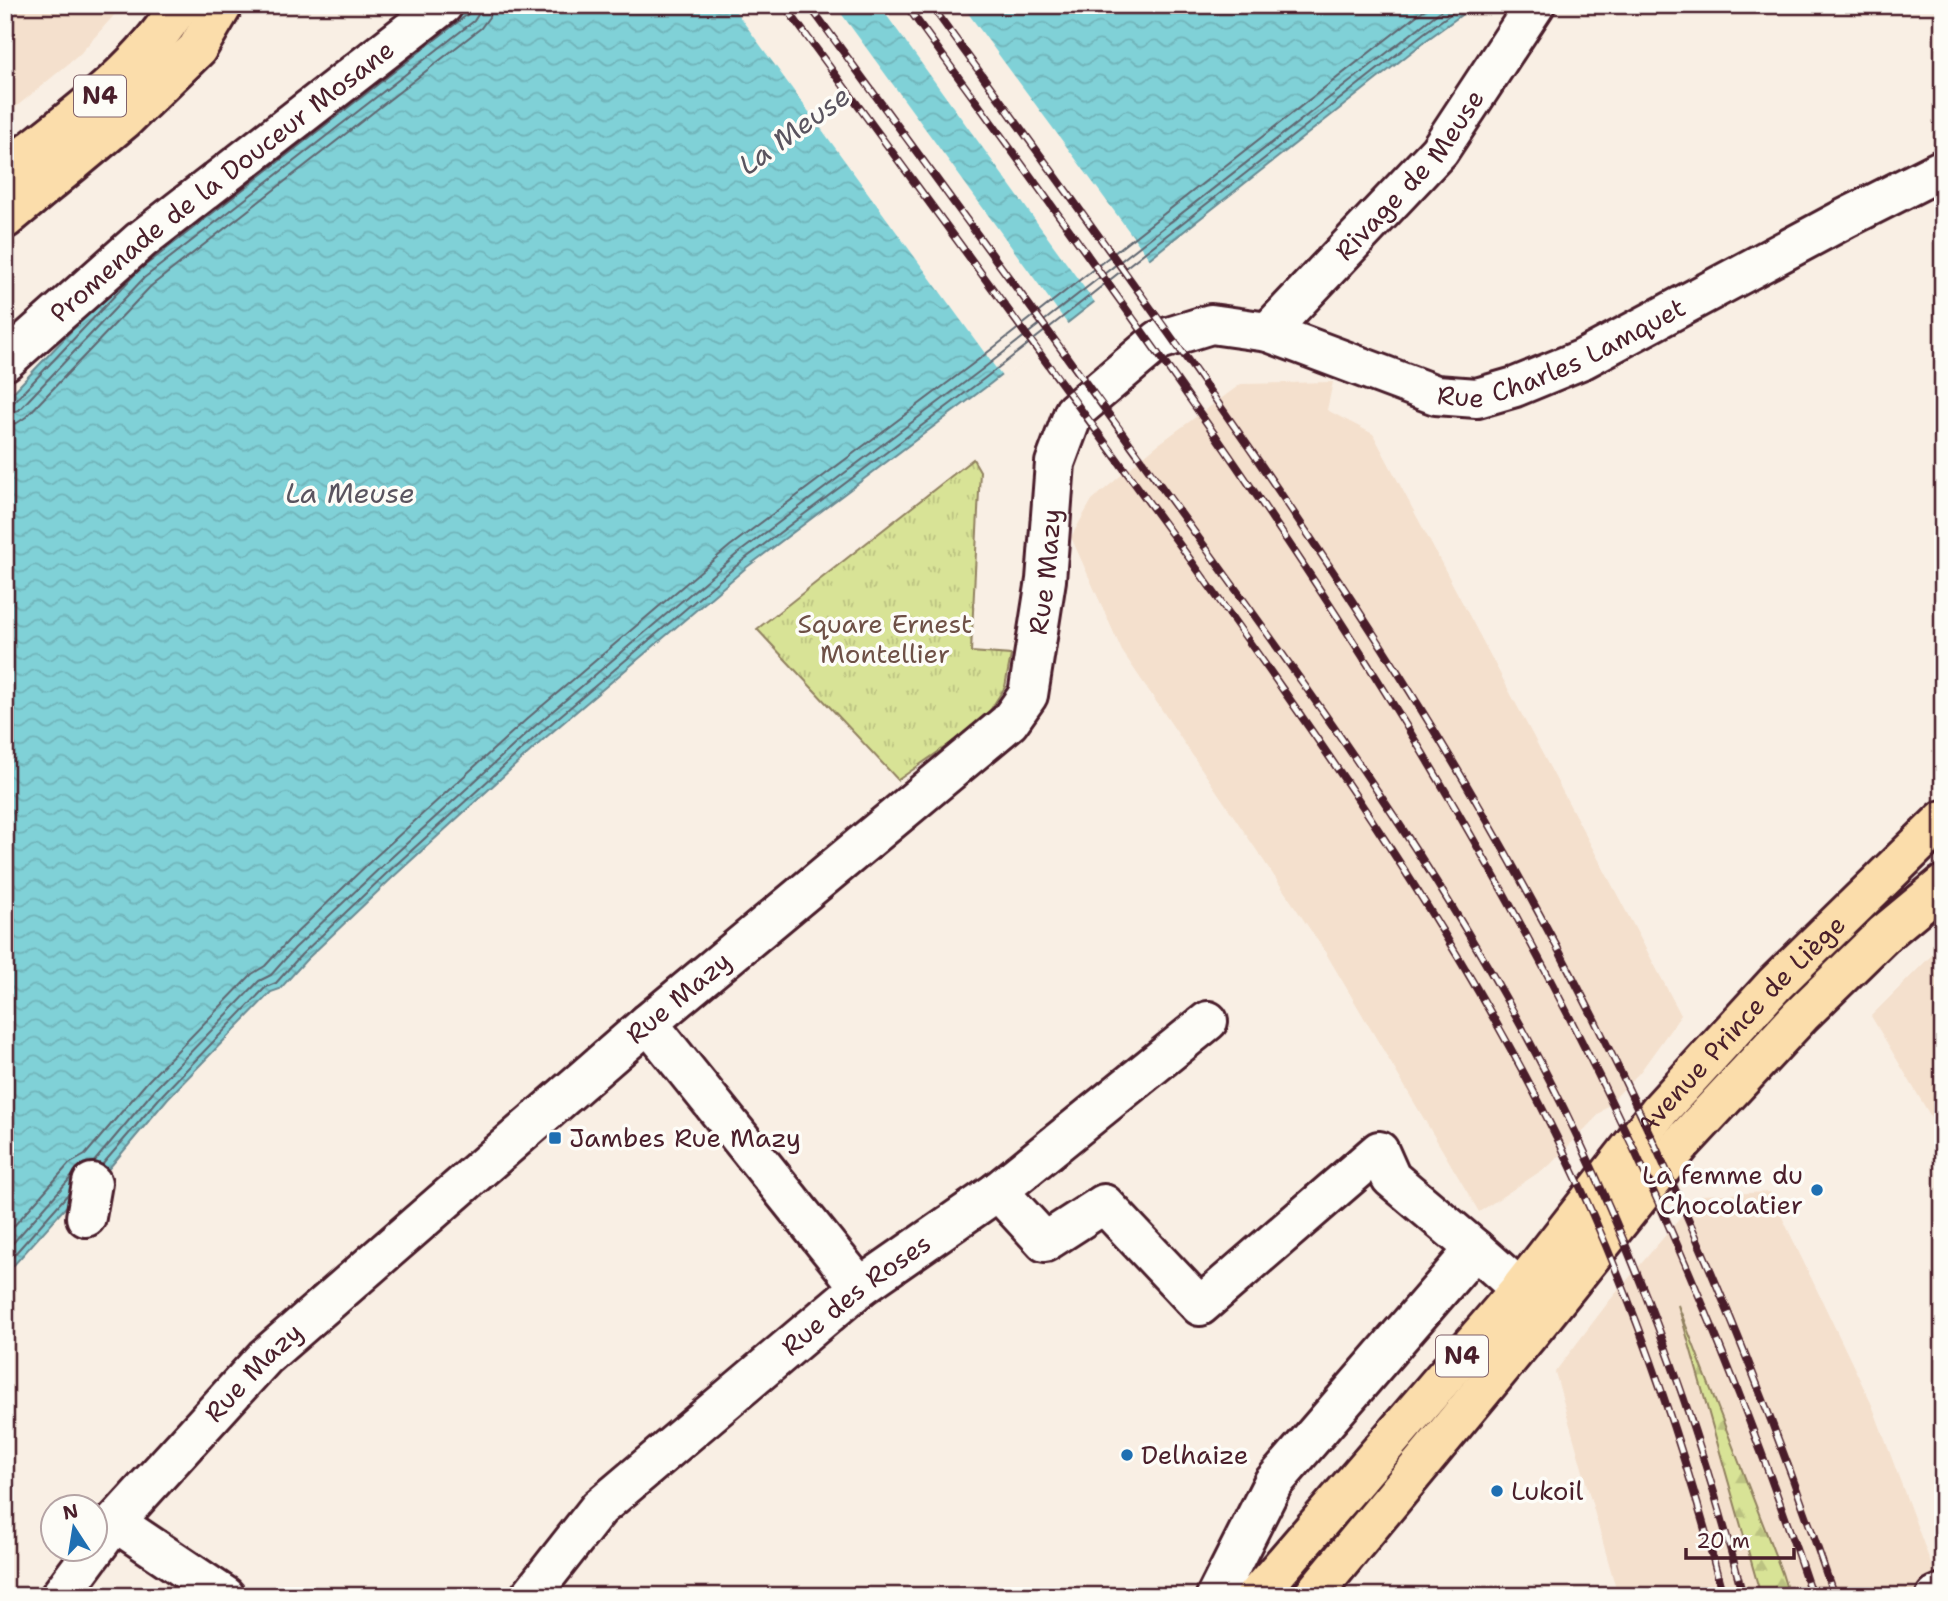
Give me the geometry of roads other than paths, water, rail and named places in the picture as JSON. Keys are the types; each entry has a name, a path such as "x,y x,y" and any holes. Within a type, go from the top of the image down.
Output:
{"main road":[{"name":"N4","path":"5,171 108,90 164,30 180,5"},
{"name":"N4","path":"5,219 125,119 197,49 223,5"},
{"name":"Avenue Prince de Liège","path":"1256,1596 1520,1289 1660,1110 1775,984 1943,820"},
{"name":"Avenue Prince de Liège","path":"1312,1596 1542,1318 1681,1144 1801,1015 1884,934 1943,886"}],"street":[{"name":"Promenade de la Douceur Mosane","path":"5,361 141,240 443,5"},
{"name":"Rivage de Meuse","path":"1268,332 1438,151 1535,5"},
{"name":"Rue Charles Lamquet","path":"1159,340 1211,324 1268,332 1436,395 1477,398 1515,387 1583,359 1943,169"},
{"name":"Rue Mazy","path":"60,1596 115,1522 265,1357 648,1023 1009,722 1028,695 1046,580 1055,463 1074,412 1159,340"},
{"name":"Rue des Roses","path":"530,1596 599,1508 860,1287 998,1191 1209,1021"},
{"path":"648,1023 860,1287"},
{"path":"998,1191 1045,1242 1104,1204 1200,1306 1379,1151 1391,1178 1520,1289"},
{"path":"1216,1596 1273,1483 1475,1249"},
{"path":"115,1522 225,1596"},
{"path":"1936,1596 1943,1593"}],"water":[{"name":"La Meuse","path":"468,5 1475,5 1428,39 990,384 747,567 545,738 392,878 306,960 280,989 271,992 168,1098 96,1184 88,1182 5,1275 5,401 133,266"}],"railway":[{"path":"784,5 1285,693 1385,840 1478,991 1562,1148 1611,1257 1673,1424 1723,1596"},
{"path":"809,5 1303,684 1452,906 1540,1061 1579,1140 1628,1251 1672,1364 1710,1479 1743,1596"},
{"path":"906,5 1098,269 1284,536 1402,719 1464,823 1579,1036 1682,1256 1729,1368 1812,1596"},
{"path":"931,5 1218,402 1355,605 1483,813 1585,1002 1678,1196 1761,1394 1834,1596"}],"place":[{"name":"Jambes Rue Mazy","path":"555,1138"},
{"name":"La femme du Chocolatier","path":"1817,1190"},
{"name":"Delhaize","path":"1127,1455"},
{"name":"Lukoil","path":"1497,1491"}],"park label":[{"name":"Square Ernest Montellier","path":"885,639"}]}
